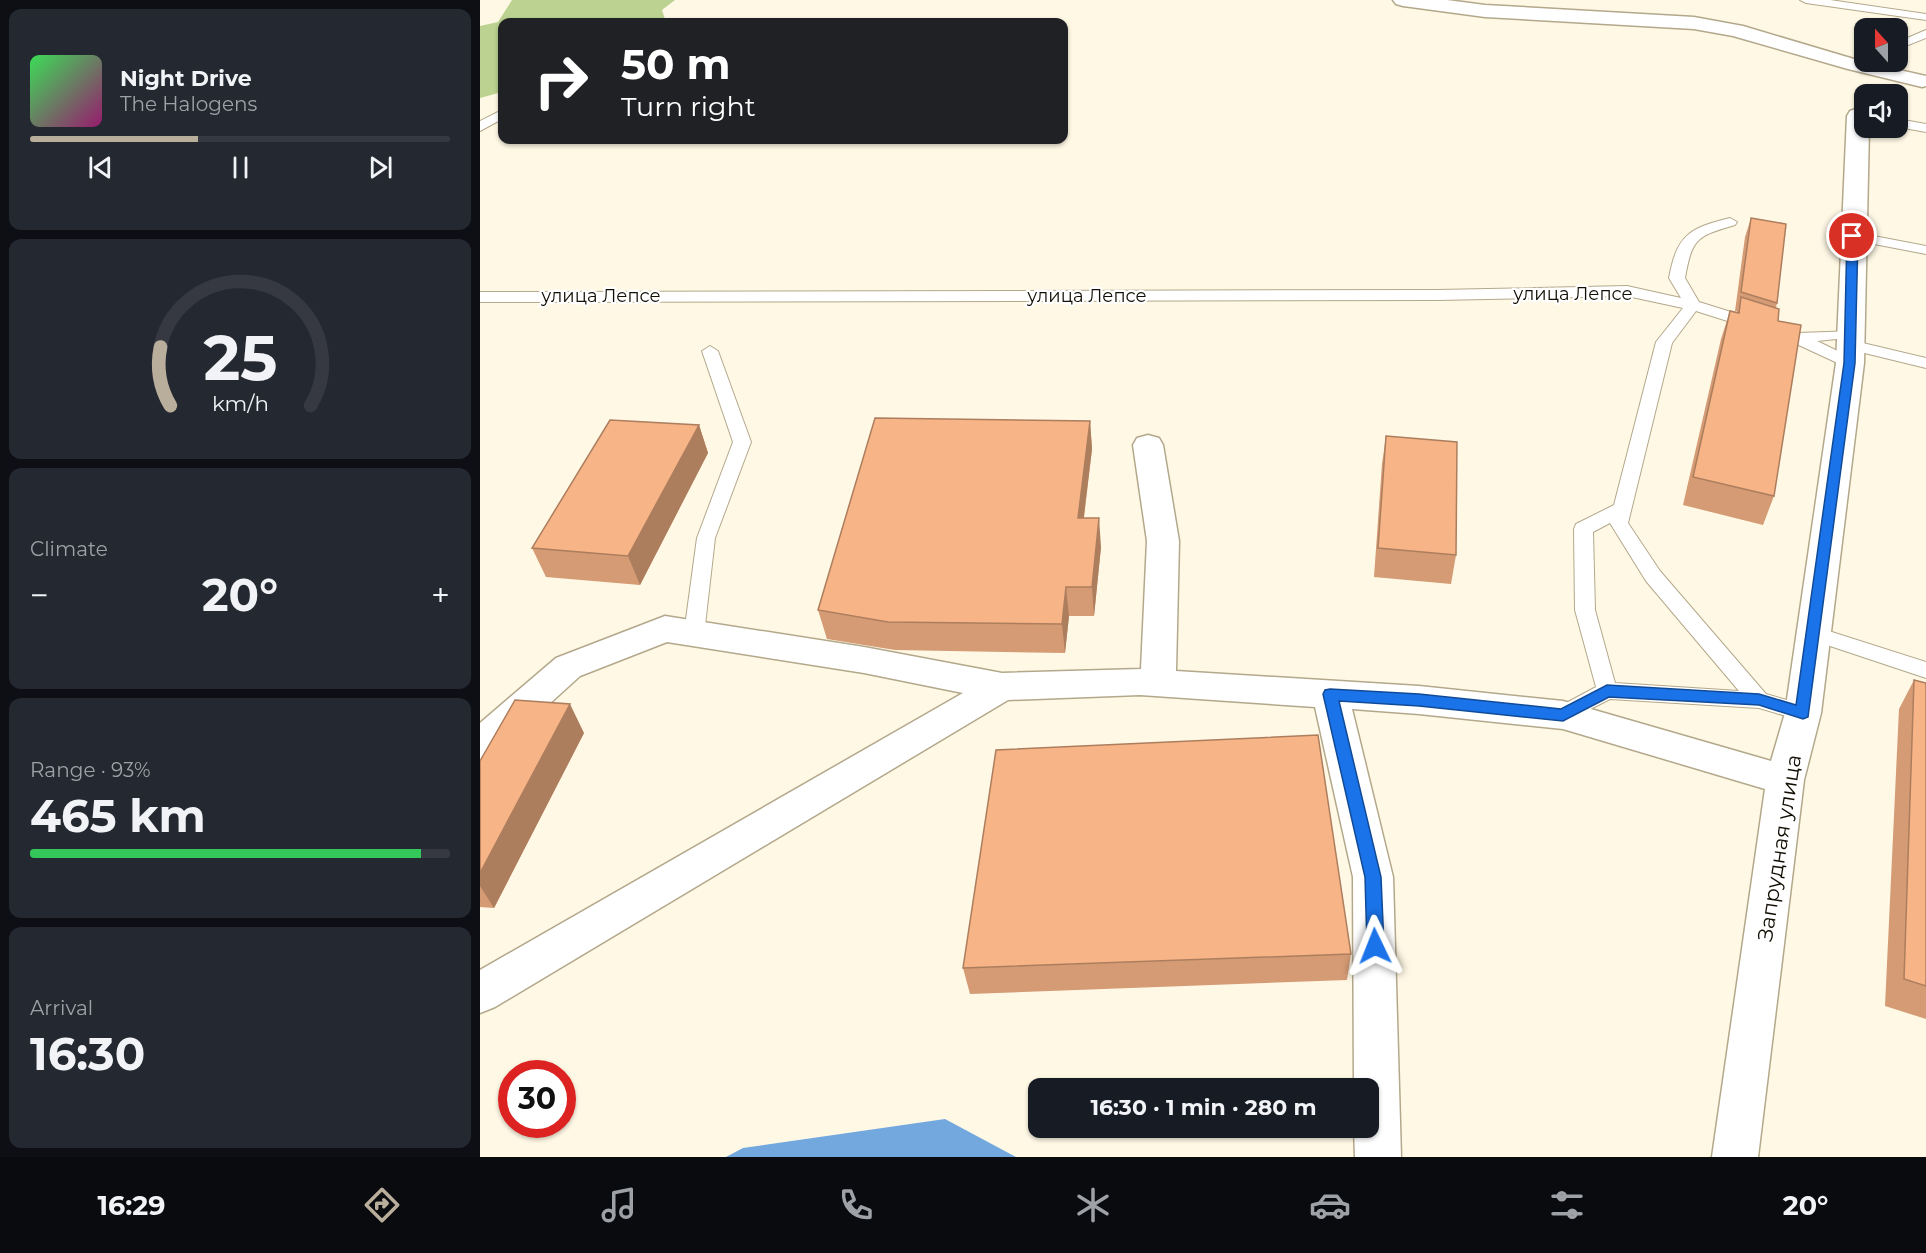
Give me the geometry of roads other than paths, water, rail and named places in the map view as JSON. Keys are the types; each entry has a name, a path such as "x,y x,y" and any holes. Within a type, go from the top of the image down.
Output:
{"street":[{"path":"1403,0 1485,11 1694,23 1736,30 1854,60"},
{"path":"1894,72 1924,81"},
{"path":"1908,89 1924,81"},
{"name":"Запрудная улица","path":"1736,1157 1785,780 1803,713 1850,347 1852,236 1860,138"},
{"path":"1148,445 1163,541 1158,683"},
{"path":"480,745 568,667 665,629 864,660 1002,687 1158,683 1419,700 1563,716 1785,780"},
{"path":"480,993 1002,687"},
{"path":"1330,694 1373,877 1378,1157"}],"lane":[{"path":"1806,0 1926,17"},
{"path":"1908,41 1926,33"},
{"path":"480,127 498,116"},
{"path":"1908,125 1926,128"},
{"path":"1730,222 1699,231 1682,248 1677,278 1693,305 1664,342 1619,523 1653,576 1759,700"},
{"path":"1852,236 1926,250"},
{"name":"улица Лепсе","path":"480,297 1437,295 1627,291 1693,305 1796,338"},
{"path":"1796,338 1926,363"},
{"path":"1796,338 1850,347"},
{"path":"694,634 706,537 742,442 710,351"},
{"path":"1607,691 1585,610 1583,529 1622,509"},
{"path":"1814,633 1926,670"},
{"path":"1563,716 1607,691 1759,700 1803,713"}],"water":[{"path":"945,1119 1016,1157 726,1157 743,1148"}]}
